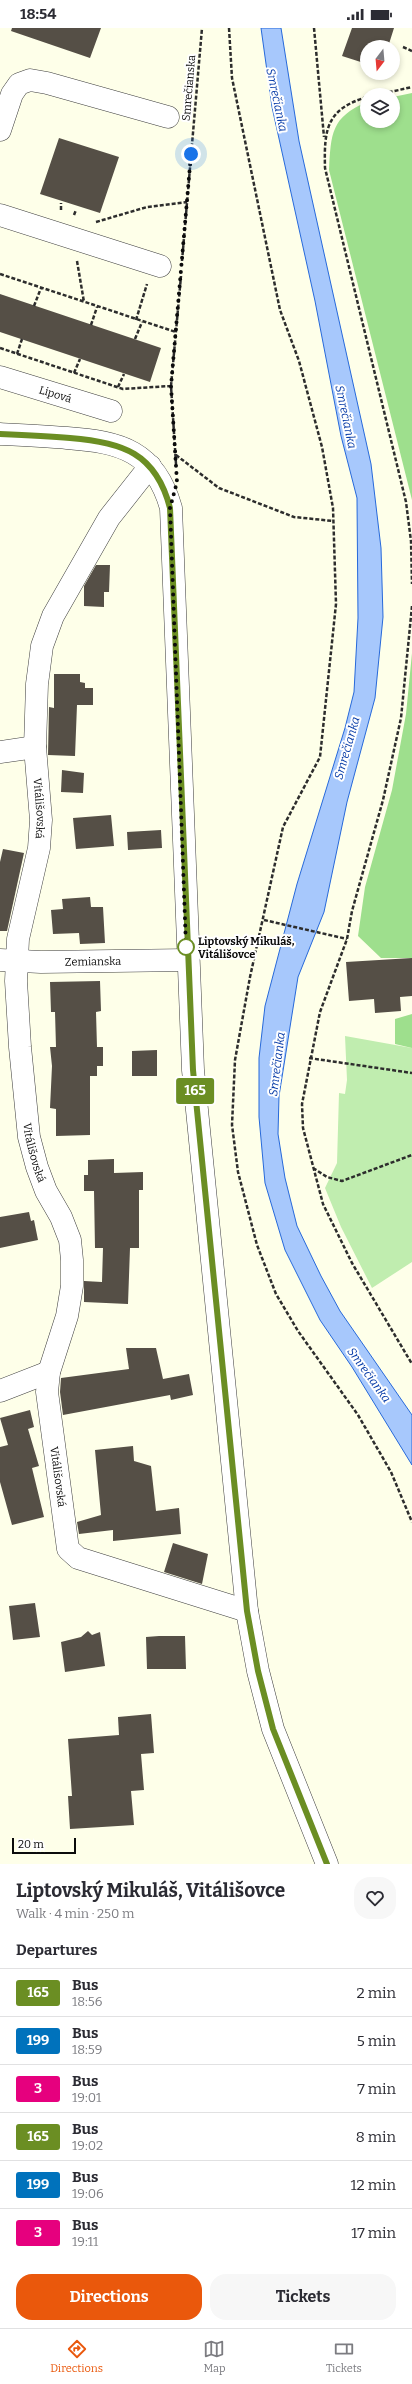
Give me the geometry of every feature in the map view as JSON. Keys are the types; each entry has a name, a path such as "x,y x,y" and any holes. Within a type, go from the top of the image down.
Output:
{"street":[{"path":"0,130 6,92 19,84 30,80 47,83 168,117"},
{"path":"0,215 160,266"},
{"name":"Lipová","path":"0,377 111,411"},
{"path":"0,434 97,440 119,445 134,452 150,466 166,491 172,523 187,960 193,1070 247,1611 258,1671 273,1729 327,1864"},
{"name":"Vitálišovská","path":"150,466 109,518 53,616 42,646 36,684 35,747 41,820 40,848 18,939 9,960 16,981 20,1048 29,1137 37,1168 46,1191 61,1217 70,1240 72,1286 67,1316 49,1372 47,1392 68,1549 78,1558 247,1611"},
{"path":"0,752 35,747"},
{"name":"Zemianska","path":"9,960 41,962 187,960"},
{"path":"0,1391 49,1372"}],"path":[{"name":"Smrečianska","path":"182,263 202,28"},
{"path":"229,28 232,78 280,310 299,361 322,446 334,521 336,604 320,757 284,827 250,977 235,1060 232,1125 238,1172 257,1245 276,1294 298,1331 358,1415 391,1472 412,1522"},
{"path":"314,28 325,168 340,237 406,502 411,541 412,584"},
{"path":"403,47 412,51"},
{"path":"400,90 412,87"},
{"path":"324,142 326,130 336,112 354,101 360,99"},
{"path":"92,220 98,222 147,207 187,202"},
{"path":"61,203 59,210 80,216"},
{"path":"74,214 76,210"},
{"path":"76,261 84,302"},
{"path":"176,468 171,386 181,271"},
{"path":"0,274 176,332"},
{"path":"136,320 147,284"},
{"path":"34,306 41,288"},
{"path":"91,325 97,307"},
{"path":"136,340 142,322"},
{"path":"17,354 22,339"},
{"path":"0,348 123,389 171,386"},
{"path":"74,373 80,359"},
{"path":"118,387 124,374"},
{"path":"176,455 219,488 294,517 334,521"},
{"path":"412,606 401,718 383,800 352,911 347,939 320,1012 309,1058 302,1104 304,1128 323,1204 349,1256 412,1364"},
{"path":"264,920 347,939"},
{"path":"309,1058 412,1073"},
{"path":"313,1168 327,1177 342,1181 412,1154"}],"green space":[{"path":"412,93 412,500 329,170 332,137 335,128 346,114 360,106 360,128 400,128 400,96"},
{"path":"412,653 412,958 381,958 358,936 365,887 392,790 406,714"},
{"path":"412,1014 412,1048 395,1044 395,1019"},
{"path":"345,1036 412,1048 412,1262 372,1288 341,1227 325,1188 337,1163 339,1093 345,1094 347,1080"}],"water":[{"name":"Smrečianka","path":"261,28 281,28 299,141 371,464 381,548 383,617 375,698 347,802 324,912 298,977 279,1096 278,1134 285,1178 297,1226 340,1311 412,1415 412,1465 352,1367 320,1320 285,1250 265,1183 259,1117 259,1058 265,1006 297,884 345,728 354,692 358,618 357,498 341,436 315,301 272,107"}],"building":[{"path":"12,28 101,28 90,58 11,31"},
{"path":"352,28 394,28 390,40 360,40 360,62 342,56"},
{"path":"59,138 119,157 100,213 40,194"},
{"path":"0,294 161,348 150,382 0,332"},
{"path":"96,565 110,565 109,592 104,592 104,607 84,606 84,586"},
{"path":"54,674 80,674 80,682 85,683 85,688 93,688 93,705 77,705 75,756 48,755 49,707 54,708"},
{"path":"62,770 84,773 83,793 61,792"},
{"path":"111,815 114,846 76,849 73,818"},
{"path":"161,830 162,848 128,850 127,832"},
{"path":"3,849 24,853 7,931 0,931 0,862"},
{"path":"90,897 91,907 103,907 105,943 80,944 79,933 53,934 51,910 63,909 62,899"},
{"path":"412,958 412,996 400,997 401,1011 375,1013 374,999 349,1001 346,962"},
{"path":"100,981 101,1011 96,1012 97,1047 103,1047 103,1066 97,1066 97,1076 90,1076 90,1135 56,1136 56,1109 50,1108 52,1066 50,1047 56,1047 55,1012 51,1012 50,982"},
{"path":"157,1050 157,1076 132,1076 132,1051"},
{"path":"114,1159 114,1173 143,1172 143,1190 139,1190 139,1248 130,1248 128,1304 84,1302 84,1281 102,1282 103,1248 95,1248 94,1191 84,1191 84,1175 88,1175 88,1160"},
{"path":"29,1212 31,1221 34,1220 38,1240 0,1248 0,1217"},
{"path":"126,1348 156,1348 163,1379 189,1374 193,1395 171,1400 170,1395 63,1415 60,1392 61,1378 129,1369"},
{"path":"30,1410 34,1427 28,1429 39,1466 32,1468 44,1517 12,1525 0,1482 0,1447 8,1445 0,1418"},
{"path":"133,1446 134,1461 151,1466 156,1511 179,1508 181,1534 113,1541 113,1530 79,1534 77,1522 101,1515 95,1450"},
{"path":"173,1543 208,1554 202,1584 164,1572"},
{"path":"35,1603 40,1637 13,1640 9,1606"},
{"path":"88,1631 92,1635 100,1632 105,1666 65,1672 61,1642 81,1637"},
{"path":"185,1636 186,1669 147,1669 146,1637"},
{"path":"151,1714 154,1753 141,1754 144,1790 131,1791 134,1825 70,1829 68,1796 72,1796 68,1739 119,1735 118,1717"}],"bus line":[{"name":"165","path":"0,434 97,440 119,445 134,452 150,466 166,491 170,508 172,523 187,960 193,1070 247,1611 258,1671 273,1729 309,1823 327,1864"}],"place":[{"name":"Liptovský Mikuláš, Vitálišovce","path":"186,947"}],"route":[{"path":"186,947 172,523 170,508 177,482 171,386 191,154"}]}
